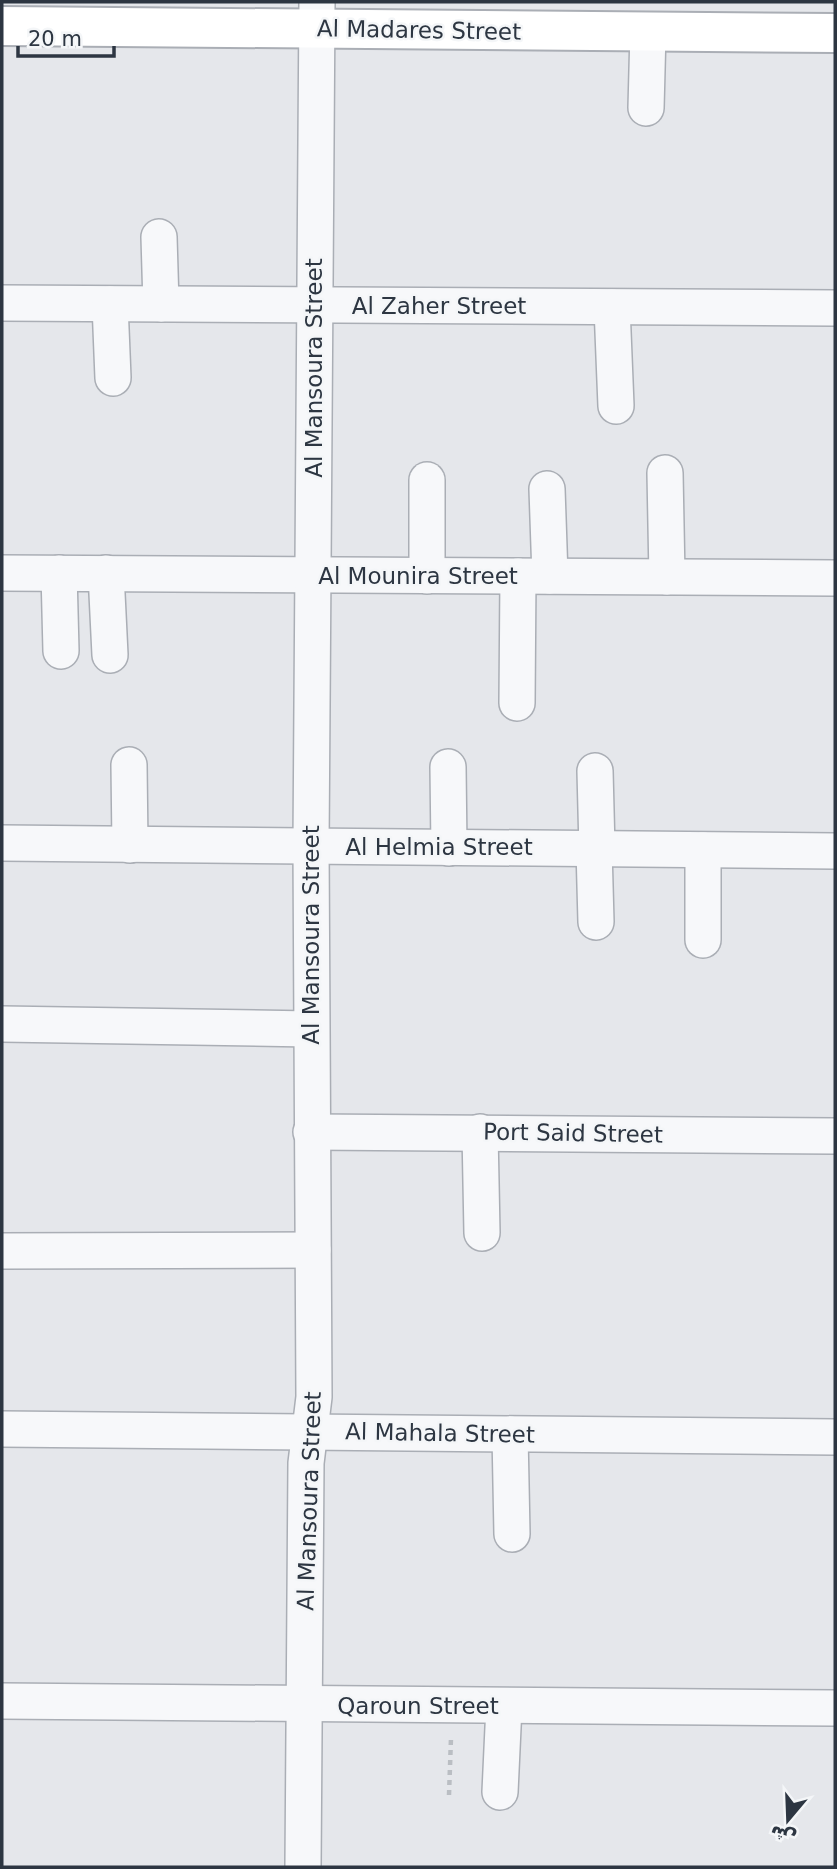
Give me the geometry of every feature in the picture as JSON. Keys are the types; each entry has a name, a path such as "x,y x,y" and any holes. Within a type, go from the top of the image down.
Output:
{"main road":[{"name":"Al Madares Street","path":"2,26 317,15 648,32 835,33"}],"street":[{"name":"Al Mansoura Street","path":"303,1867 306,1463 314,1396 311,846 317,15"},
{"path":"646,108 648,32"},
{"path":"159,237 161,304"},
{"name":"Al Zaher Street","path":"2,303 835,308"},
{"path":"110,304 113,378"},
{"path":"612,307 616,406"},
{"path":"665,473 667,577"},
{"path":"427,480 427,576"},
{"path":"517,703 547,489"},
{"name":"Al Mounira Street","path":"2,573 835,578"},
{"path":"59,573 61,651"},
{"path":"106,573 110,655"},
{"path":"129,765 130,845"},
{"path":"448,767 449,848"},
{"path":"595,771 596,922"},
{"name":"Al Helmia Street","path":"2,843 835,851"},
{"path":"702,940 703,850"},
{"path":"2,1024 311,1029"},
{"name":"Port Said Street","path":"311,1132 835,1136"},
{"path":"480,1132 482,1233"},
{"path":"2,1251 313,1250"},
{"name":"Al Mahala Street","path":"2,1429 835,1437"},
{"path":"510,1434 512,1534"},
{"name":"Qaroun Street","path":"2,1701 835,1708"},
{"path":"500,1792 504,1706"}],"path":[{"path":"449,1795 452,1706"}]}
